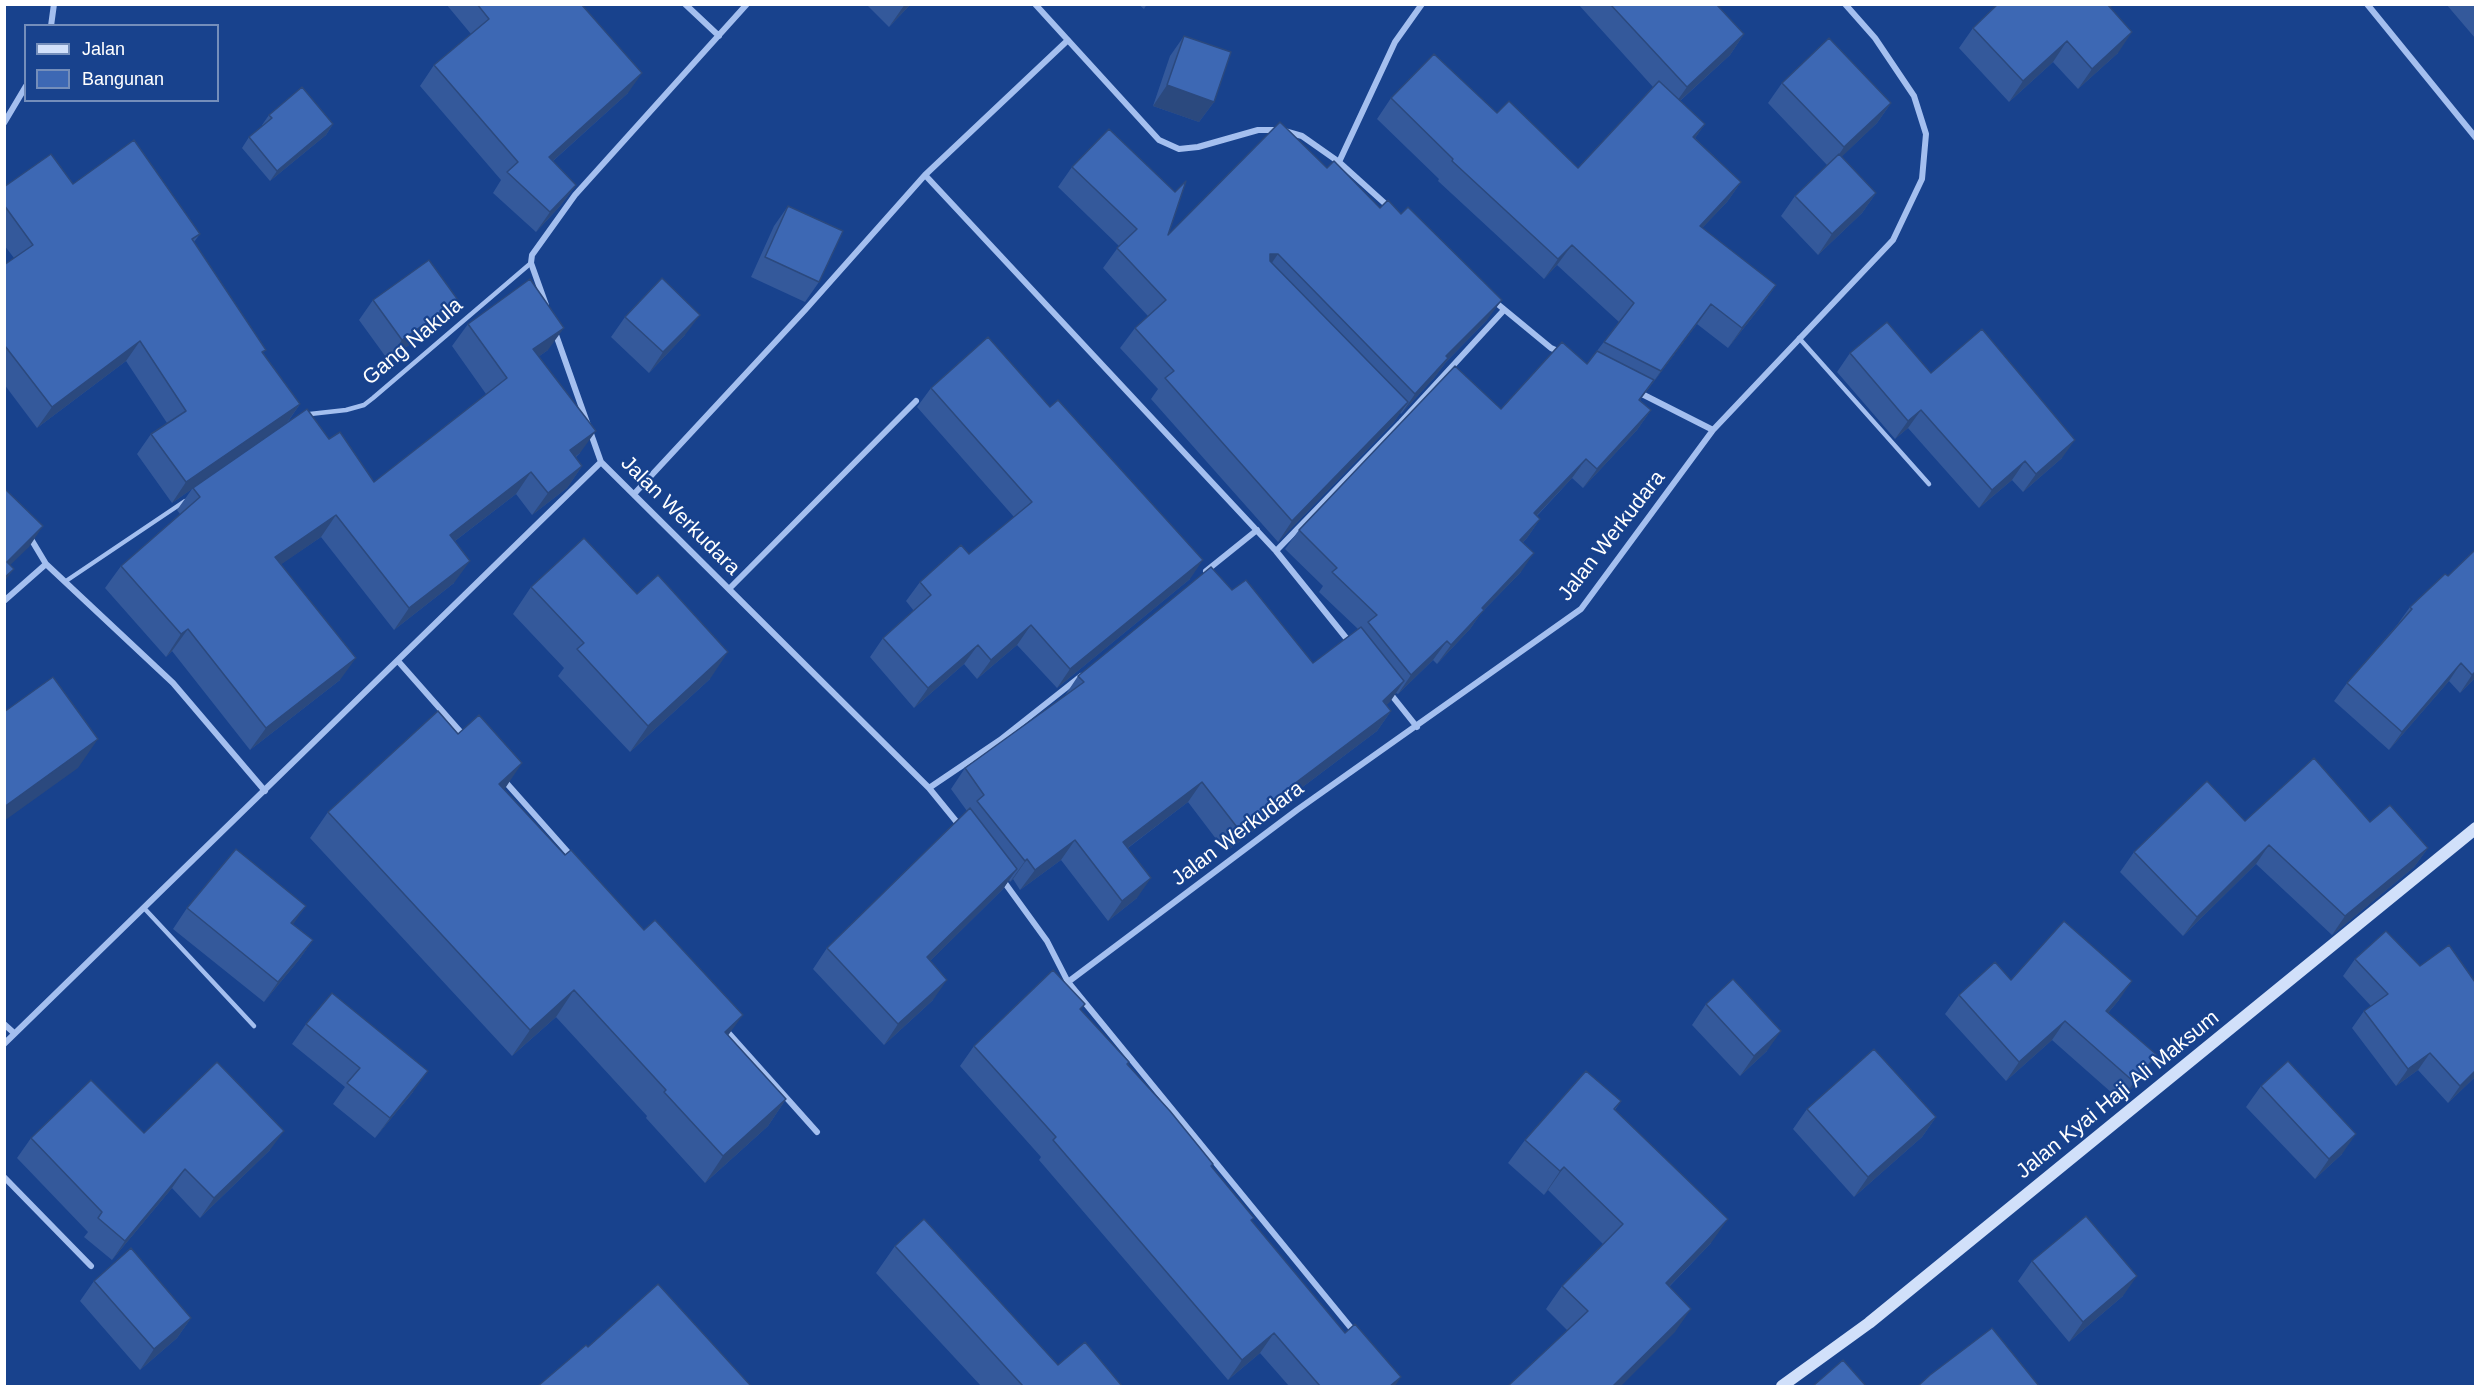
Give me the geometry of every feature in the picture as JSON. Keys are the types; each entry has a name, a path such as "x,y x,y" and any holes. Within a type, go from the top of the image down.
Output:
{"street":[{"path":"51,24 54,4"},
{"path":"685,4 719,36"},
{"path":"546,307 531,263 532,255 575,195 747,4"},
{"path":"1035,4 1159,140 1179,149 1198,147 1258,130 1281,130 1302,136 1338,162 1400,216"},
{"path":"1338,162 1395,42 1422,4"},
{"name":"Jalan Werkudara","path":"1068,982 1297,810 1581,609 1713,430 1893,240 1922,179 1926,134 1914,96 1875,38 1845,4"},
{"path":"2367,4 2475,138"},
{"path":"634,493 806,310 925,175 1068,40"},
{"path":"4,123 24,89"},
{"path":"925,175 1257,530 1358,653"},
{"path":"1487,295 1551,348 1571,358"},
{"path":"1276,551 1401,422 1504,310"},
{"name":"Jalan Werkudara","path":"554,329 601,462 929,788 964,831"},
{"path":"1632,389 1713,430"},
{"path":"729,589 916,401"},
{"path":"1393,414 1401,422"},
{"path":"4,1044 601,462"},
{"path":"22,525 46,564 173,683 266,791"},
{"path":"1196,580 1257,530"},
{"path":"4,601 46,564"},
{"path":"398,661 469,741"},
{"path":"929,788 1000,740 1083,674"},
{"path":"1387,690 1417,727"},
{"path":"493,768 580,866"},
{"name":"Jalan Kyai Haji Ali Maksum","path":"1782,1386 1869,1323 2475,828"},
{"path":"999,876 1047,941 1068,982 1361,1341"},
{"path":"4,1024 14,1033"},
{"path":"722,1025 817,1132"},
{"path":"4,1177 91,1266"}],"lane":[{"name":"Gang Nakula","path":"303,418 310,414 346,410 364,405 374,399 531,263"},
{"path":"1799,338 1929,484"},
{"path":"66,581 193,495"},
{"path":"144,909 254,1026"}],"building":[{"path":"477,4 581,4 642,73 549,157 576,185 550,212 507,172 518,162 434,65 489,19"},
{"path":"1610,4 1716,4 1744,34 1687,87"},
{"path":"1998,4 2107,4 2132,32 2092,69 2067,41 2023,81 1973,28"},
{"path":"1184,36 1231,52 1214,102 1167,85"},
{"path":"1829,38 1891,103 1844,147 1782,83"},
{"path":"1434,54 1497,113 1509,101 1578,168 1659,81 1705,124 1693,137 1741,182 1700,226 1776,285 1742,328 1711,304 1661,371 1604,342 1634,303 1572,245 1558,259 1452,161 1453,159 1391,98"},
{"path":"302,87 333,124 277,171 249,137 272,118 269,115"},
{"path":"1280,122 1327,168 1334,161 1380,208 1388,200 1401,214 1408,207 1502,300 1446,356 1448,358 1415,394 1278,254 1270,254 1270,261 1408,402 1292,521 1165,378 1174,371 1135,328 1166,300 1117,248 1137,229 1072,167 1109,129 1175,192 1186,181 1168,235"},
{"path":"134,140 200,234 192,239 266,350 262,352 300,404 186,482 151,434 186,411 140,341 52,407 4,347 4,265 33,245 4,205 4,187 51,154 73,184"},
{"path":"1839,154 1876,193 1832,234 1795,196"},
{"path":"788,206 843,231 819,282 765,257"},
{"path":"429,260 458,300 402,340 373,300"},
{"path":"662,278 700,315 663,352 625,317"},
{"path":"530,279 564,328 533,349 596,431 570,450 582,466 548,493 531,472 450,535 470,561 409,608 336,515 275,557 356,658 266,728 188,629 181,634 121,566 200,497 193,488 307,409 329,439 340,432 374,482 507,378 468,324"},
{"path":"1887,322 1931,373 1982,329 2075,440 2036,474 2025,461 1992,490 1921,410 1908,421 1850,353"},
{"path":"988,337 1050,407 1058,400 1203,560 1070,669 1031,625 991,660 978,645 928,688 883,638 931,595 920,582 961,545 969,554 1032,502 931,388"},
{"path":"1562,342 1587,364 1597,351 1654,380 1639,400 1651,410 1597,469 1586,459 1534,513 1540,519 1520,540 1534,553 1451,645 1447,641 1411,675 1368,622 1377,615 1332,572 1337,568 1299,530 1455,366 1501,409"},
{"path":"4,488 43,526 7,562 14,569 4,578"},
{"path":"584,538 637,594 658,575 728,652 648,726 577,649 584,643 531,587"},
{"path":"2475,550 2475,672 2472,675 2461,663 2402,732 2347,683 2412,609 2410,607"},
{"path":"1211,567 1232,590 1246,580 1313,663 1361,627 1404,681 1383,701 1391,711 1274,799 1276,804 1240,831 1202,782 1123,842 1151,878 1122,901 1075,840 1035,870 1027,859 1025,861 977,801 984,795 965,768 1084,682 1078,676"},
{"path":"53,677 98,739 4,807 4,712"},
{"path":"438,711 458,734 479,715 522,763 499,784 565,855 571,850 644,930 655,920 743,1015 725,1032 786,1099 723,1156 574,990 530,1030 328,812"},
{"path":"2314,758 2370,822 2390,805 2428,848 2345,916 2269,845 2197,917 2134,852 2207,781 2245,821"},
{"path":"970,808 1017,869 927,957 947,980 898,1024 827,948"},
{"path":"236,849 306,906 291,923 313,940 278,982 187,908"},
{"path":"2064,921 2132,981 2106,1011 2157,1055 2134,1082 2065,1021 2019,1062 1959,995 1995,962 2011,980"},
{"path":"2386,931 2420,966 2449,945 2475,982 2475,1071 2460,1086 2430,1053 2408,1069 2364,1011 2388,994 2355,959"},
{"path":"1053,970 1085,1004 1080,1009 1170,1111 1254,1218 1251,1220 1345,1333 1355,1324 1401,1377 1390,1386 1320,1386 1274,1333 1242,1360 1053,1140 1056,1137 974,1046"},
{"path":"1733,979 1781,1031 1754,1056 1706,1004"},
{"path":"332,993 428,1071 390,1118 347,1083 360,1068 306,1024"},
{"path":"1874,1049 1936,1117 1868,1177 1807,1109"},
{"path":"2288,1061 2356,1134 2329,1159 2261,1086"},
{"path":"217,1062 284,1131 214,1198 185,1169 125,1241 98,1218 102,1212 31,1138 91,1080 144,1133"},
{"path":"1586,1071 1621,1101 1614,1109 1728,1219 1666,1283 1691,1309 1613,1386 1508,1386 1588,1311 1562,1286 1623,1224 1564,1167 1560,1171 1525,1140"},
{"path":"2086,1216 2137,1276 2083,1322 2032,1261"},
{"path":"924,1219 1058,1365 1085,1342 1122,1386 1023,1386 895,1246"},
{"path":"131,1248 191,1318 154,1349 94,1281"},
{"path":"658,1284 751,1386 538,1386 586,1345 588,1347"},
{"path":"1992,1328 2039,1386 1918,1386 1930,1375"},
{"path":"1843,1360 1866,1386 1813,1386"}]}
